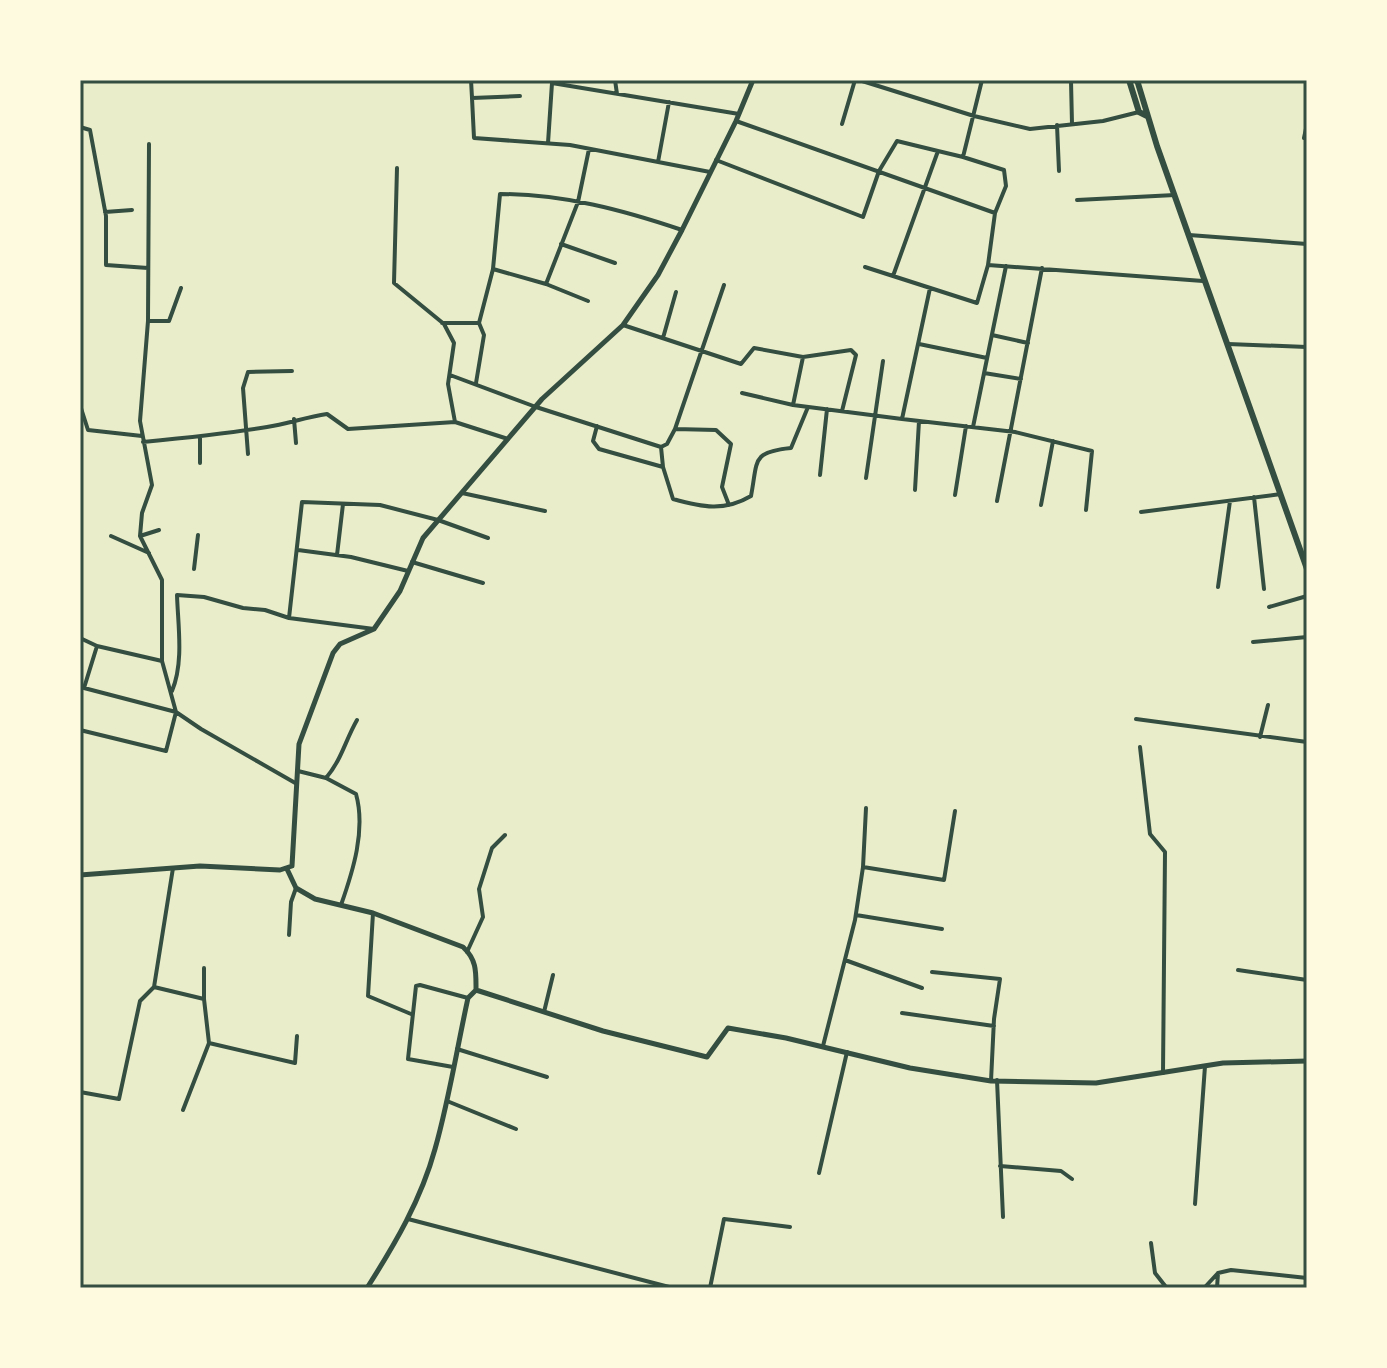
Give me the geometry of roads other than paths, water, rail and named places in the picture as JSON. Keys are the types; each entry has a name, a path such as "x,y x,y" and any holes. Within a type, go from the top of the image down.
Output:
{"main road":[{"path":"1129,80 1139,112 1147,116"},
{"path":"1137,80 1307,569"}],"street":[{"path":"471,80 474,138 548,143 710,172"},
{"path":"615,80 617,94"},
{"path":"287,869 294,861 299,744 333,653 340,644 374,629 400,591 423,538 536,407 623,325 658,275 682,230 753,80"},
{"path":"842,124 857,80 974,116 1030,129 1103,121 1139,112"},
{"path":"963,157 982,80"},
{"path":"1071,81 1072,124"},
{"path":"548,143 552,82 738,117 995,213"},
{"path":"472,98 520,96"},
{"path":"658,162 669,102"},
{"path":"1304,138 1307,124"},
{"path":"1057,125 1059,171"},
{"path":"80,127 90,130 105,212 106,265 148,268"},
{"path":"716,160 863,217 879,171 897,141 1004,170 1006,186 995,213 988,265 977,303 865,267"},
{"path":"80,730 166,751 176,712 162,661 162,580 140,536 142,513 152,485 140,421 148,321 149,144"},
{"path":"546,284 578,202 589,149"},
{"path":"893,276 938,151"},
{"path":"397,168 394,283 442,323 454,343 448,384 455,422"},
{"path":"476,383 484,335 479,323 493,269 500,194 529,194 616,208 682,230"},
{"path":"1077,200 1175,195"},
{"path":"105,212 132,210"},
{"path":"1189,235 1307,244"},
{"path":"561,244 615,263"},
{"path":"988,265 1206,281"},
{"path":"973,427 1006,266"},
{"path":"997,501 1042,268"},
{"path":"493,269 546,284 588,301"},
{"path":"450,375 536,407 661,447 667,444 675,429 724,285"},
{"path":"148,321 169,321 181,288"},
{"path":"902,419 930,288"},
{"path":"663,338 676,292"},
{"path":"442,323 479,323"},
{"path":"623,325 741,364 754,348 803,357 851,350 856,355 842,411"},
{"path":"992,335 1028,343"},
{"path":"918,344 987,358"},
{"path":"1228,344 1307,347"},
{"path":"793,405 803,357"},
{"path":"866,478 883,361"},
{"path":"248,454 243,388 248,372 292,371"},
{"path":"984,373 1021,379"},
{"path":"742,393 793,405 1011,431 1092,451 1086,510"},
{"path":"80,405 88,430 143,439 247,431 327,414 348,429 455,422 508,439"},
{"path":"661,447 663,467 673,499 705,508 741,502 751,496 758,459 766,450 791,448 808,407"},
{"path":"820,475 827,409"},
{"path":"294,419 296,443"},
{"path":"915,490 919,421"},
{"path":"597,426 593,441 599,449 663,467"},
{"path":"955,495 966,426"},
{"path":"675,429 716,430 731,444 722,487 729,505"},
{"path":"200,437 200,463"},
{"path":"1041,505 1053,441"},
{"path":"462,493 545,511"},
{"path":"1141,512 1281,494"},
{"path":"1254,497 1264,589"},
{"path":"1218,587 1230,501"},
{"path":"289,618 302,502 380,505 438,520 488,538"},
{"path":"337,555 343,504"},
{"path":"140,536 159,530"},
{"path":"194,569 198,535"},
{"path":"111,536 149,553"},
{"path":"298,550 337,555 408,571"},
{"path":"412,562 483,583"},
{"path":"171,693 177,679 177,595 204,597 289,618 374,629"},
{"path":"1269,607 1307,596"},
{"path":"1253,642 1307,637"},
{"path":"80,638 97,646 162,661"},
{"path":"97,646 84,688 176,712 297,784"},
{"path":"1260,737 1268,705"},
{"path":"1136,719 1307,742"},
{"path":"326,778 340,761 349,733 357,720"},
{"path":"1140,747 1150,834 1165,852 1163,1073"},
{"path":"298,771 326,778 356,794 359,805 353,869 341,905"},
{"path":"823,1046 856,915 863,867 866,808"},
{"path":"863,867 944,880 955,811"},
{"path":"467,952 483,917 479,889 492,848 505,835"},
{"path":"80,875 200,866 287,869"},
{"path":"80,1092 119,1099 140,1001 154,987 173,868"},
{"path":"287,869 296,888 315,899 373,913 454,942 467,952 476,965 476,990 468,998 435,1150 408,1219 367,1288"},
{"path":"289,935 291,902 296,888"},
{"path":"373,913 368,996 411,1014"},
{"path":"856,915 942,929"},
{"path":"845,960 922,988"},
{"path":"183,1110 209,1043 204,968"},
{"path":"1238,970 1307,980"},
{"path":"932,972 1000,979 994,1026 994,1080 1003,1217"},
{"path":"544,1012 553,975"},
{"path":"453,1067 408,1059 416,986 468,998"},
{"path":"154,987 204,999"},
{"path":"476,990 603,1031 707,1057 728,1028 823,1046 910,1068 994,1080 1096,1083 1205,1066 1307,1061"},
{"path":"902,1013 994,1026"},
{"path":"209,1043 295,1063 297,1036"},
{"path":"457,1049 547,1077"},
{"path":"819,1173 847,1052"},
{"path":"1195,1204 1205,1066"},
{"path":"445,1100 516,1129"},
{"path":"1000,1166 1061,1171 1072,1179"},
{"path":"408,1219 673,1288"},
{"path":"710,1288 724,1219 790,1227"},
{"path":"1151,1243 1155,1273 1166,1287 1205,1287 1218,1273 1231,1270 1307,1278"},
{"path":"1217,1288 1218,1273"}]}
